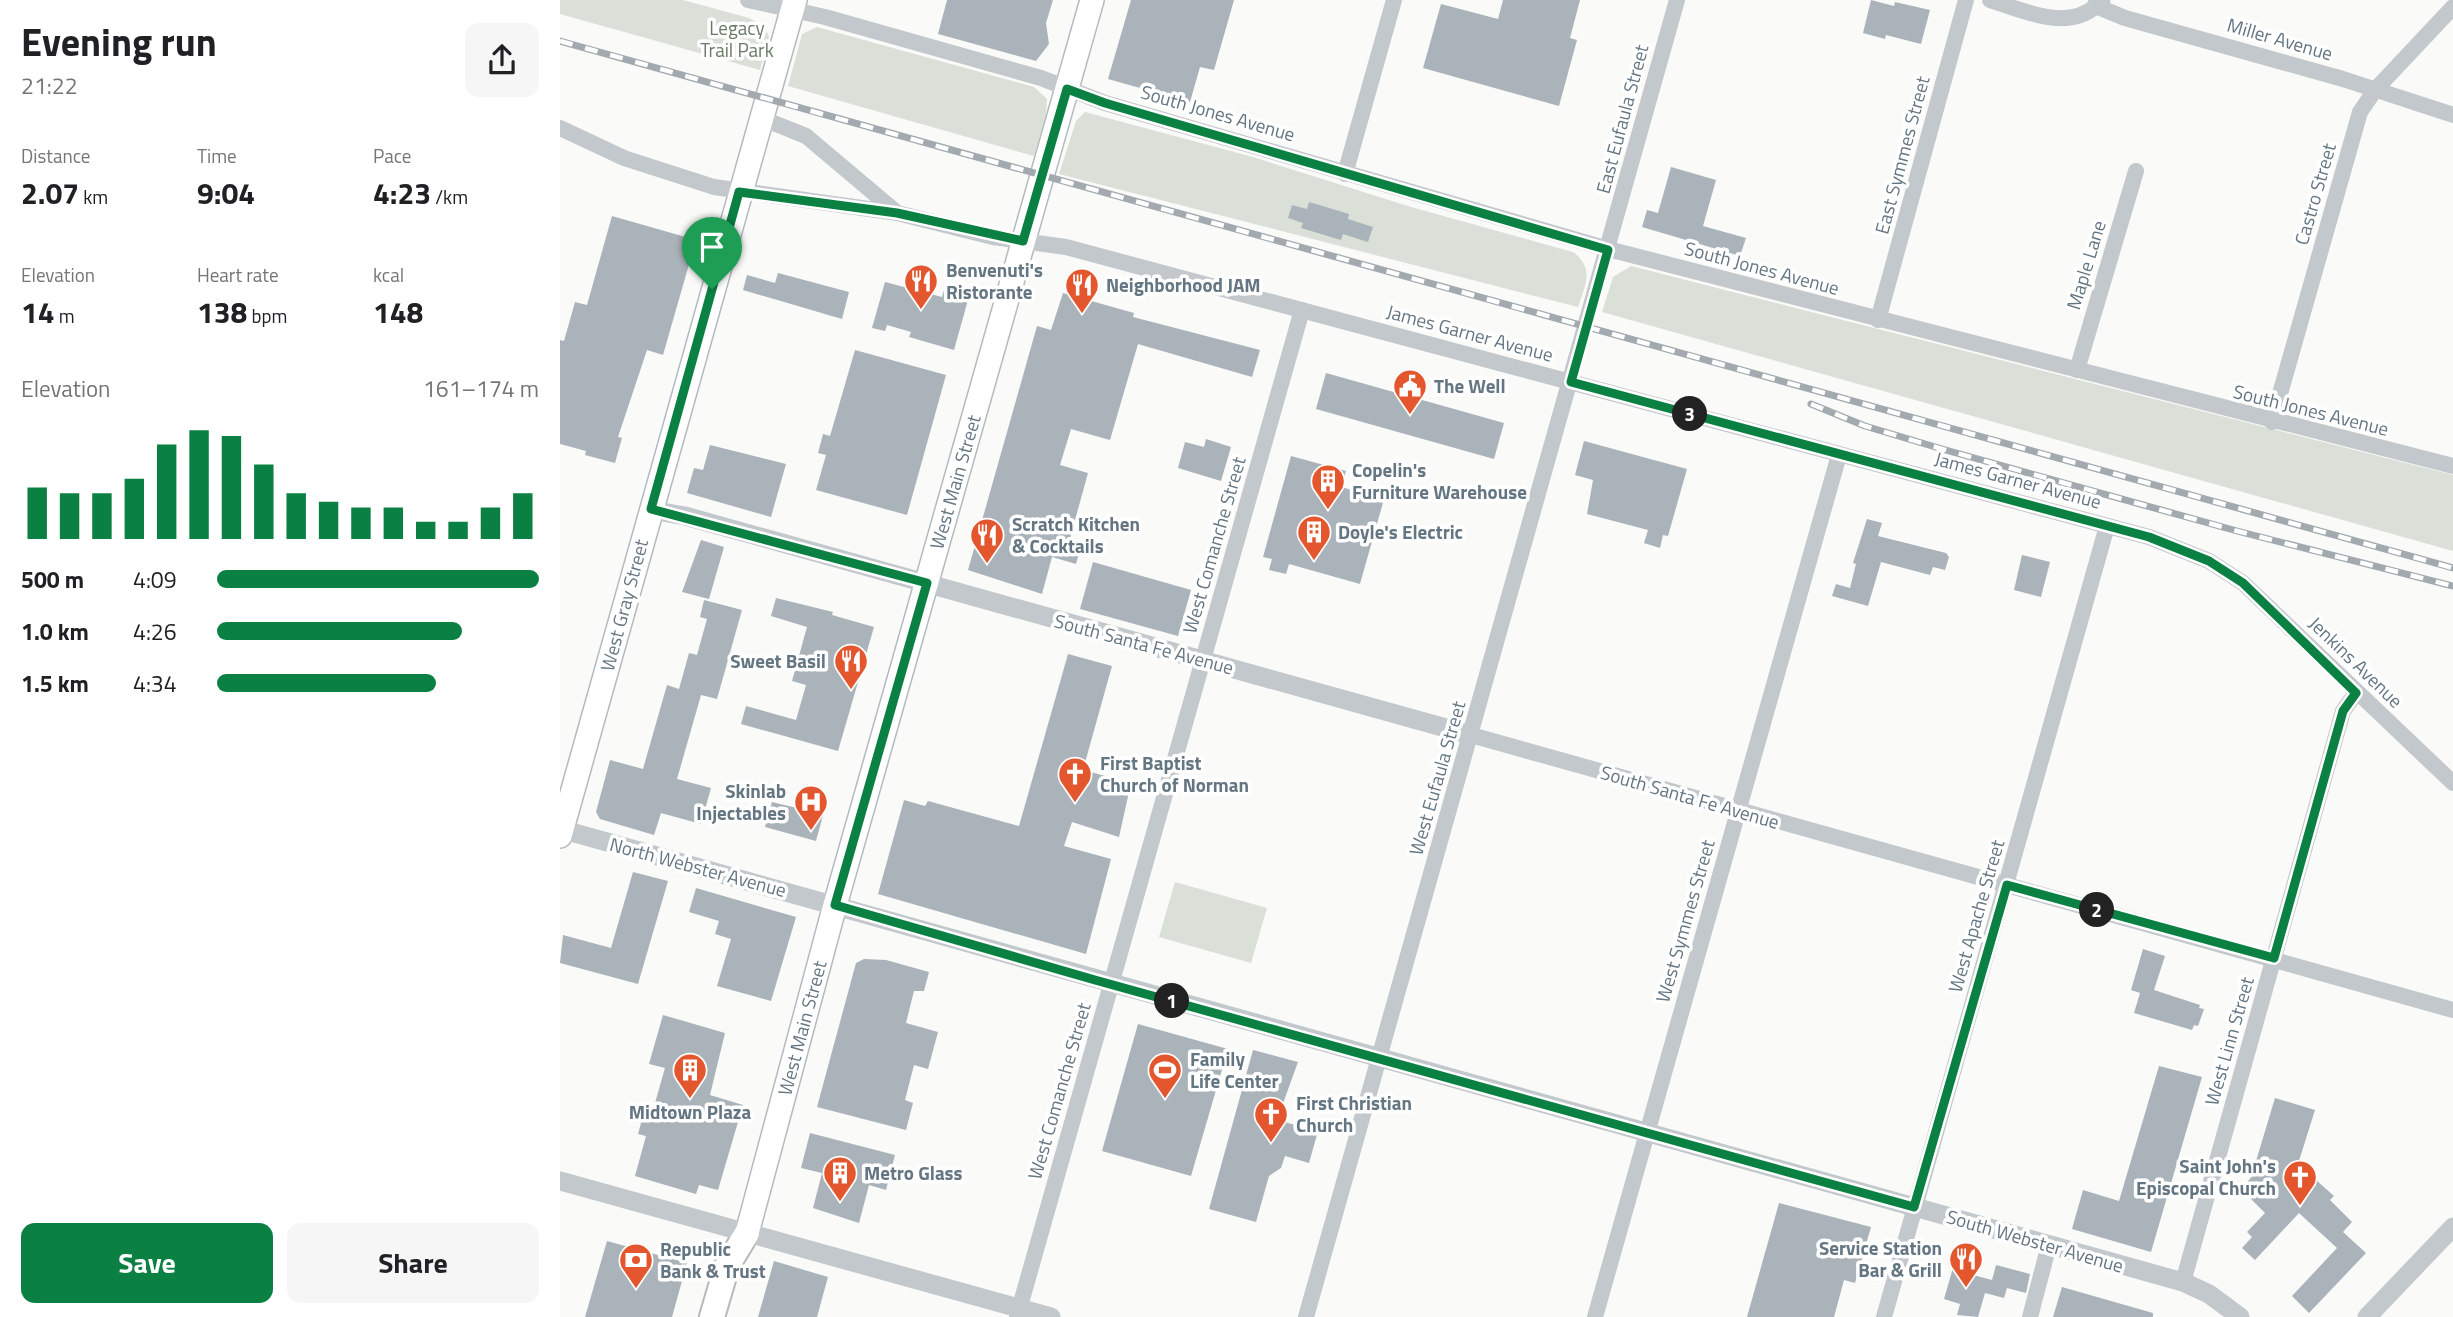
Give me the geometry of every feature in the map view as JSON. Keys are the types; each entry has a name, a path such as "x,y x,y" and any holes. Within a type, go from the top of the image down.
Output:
{"main road":[{"name":"West Main Street","path":"712,1317 727,1266 747,1233 835,905 1092,0"},
{"name":"West Gray Street","path":"561,831 739,192 794,5"}],"street":[{"name":"South Jones Avenue","path":"748,0 794,5 1041,78 1105,103 1608,250 2272,422 2453,466"},
{"path":"1345,174 1394,0"},
{"name":"East Eufaula Street","path":"1608,250 1677,0"},
{"name":"East Symmes Street","path":"1878,320 1966,0"},
{"path":"1990,0 2051,18 2068,19 2078,19 2099,3"},
{"name":"Miller Avenue","path":"2099,3 2125,18 2453,115"},
{"name":"Castro Street","path":"2272,422 2360,112 2375,90 2453,7"},
{"name":"James Garner Avenue","path":"761,118 806,135 897,213"},
{"name":"James Garner Avenue","path":"560,128 624,158 714,187 897,213 1023,241 1066,247 2107,526 2184,550 2228,573"},
{"name":"Maple Lane","path":"2077,370 2136,171"},
{"name":"West Eufaula Street","path":"1306,1317 1608,250"},
{"name":"West Comanche Street","path":"1018,1313 1302,310"},
{"name":"West Symmes Street","path":"1595,1317 1839,455"},
{"name":"South Santa Fe Avenue","path":"651,509 927,583 2453,1010"},
{"name":"West Apache Street","path":"1884,1317 2107,526"},
{"name":"Jenkins Avenue","path":"2228,573 2243,583 2453,783"},
{"name":"West Linn Street","path":"2183,1282 2343,711 2356,693"},
{"name":"North Webster Avenue","path":"561,831 835,905"},
{"name":"South Webster Avenue","path":"835,905 1111,985 2183,1282 2209,1294 2240,1317"},
{"path":"560,1181 1018,1313 1051,1317"},
{"path":"2367,1317 2453,1227"},
{"path":"2030,1317 2049,1245"}],"green space":[{"name":"Legacy Trail Park","path":"560,0 683,0 749,18 764,26 769,37 760,70 560,14"},
{"name":"Legacy Trail Park","path":"817,27 1034,87 1047,99 1046,115 1034,156 788,86 802,34"},
{"path":"1085,112 1253,157 1411,207 1573,252 1580,258 1586,271 1578,307 1059,174 1076,121"},
{"path":"1631,266 2453,475 2453,551 1602,312 1613,277"},
{"path":"1175,882 1267,908 1251,963 1159,937"}],"building":[{"path":"947,0 1053,0 1046,23 1049,44 1036,61 938,34"},
{"path":"1131,0 1234,0 1214,70 1200,67 1190,102 1108,79"},
{"path":"1503,0 1580,0 1570,38 1577,40 1559,106 1423,68 1441,4 1498,19"},
{"path":"1871,0 1930,10 1921,44 1886,35 1885,39 1863,33"},
{"path":"1671,167 1716,180 1703,226 1746,238 1740,256 1642,227 1647,210 1658,213"},
{"path":"1309,202 1349,214 1348,219 1373,227 1368,242 1343,234 1341,240 1301,228 1303,223 1288,218 1292,205 1307,209"},
{"path":"612,216 696,240 663,355 647,350 618,437 622,438 615,463 585,455 586,451 560,444 560,340 564,341 575,302 587,305"},
{"path":"778,273 849,292 842,319 743,290 747,275 775,283"},
{"name":"Benvenuti's Ristorante","path":"885,282 942,297 946,283 971,289 954,350 909,337 911,332 887,325 885,331 872,328"},
{"path":"1063,293 1134,313 1133,317 1260,350 1252,377 1138,344 1110,440 1071,429 1060,465 1088,473 1069,542 1081,546 1076,564 1052,557 1042,594 968,570 1037,326 1051,330"},
{"path":"855,350 946,375 907,515 816,490 826,455 818,453 823,434 830,436"},
{"name":"The Well","path":"1326,373 1504,423 1494,459 1316,409"},
{"path":"1206,439 1231,447 1221,481 1178,468 1185,442 1204,447"},
{"path":"1584,441 1687,469 1668,536 1663,535 1660,548 1644,543 1648,530 1587,514 1593,480 1575,475"},
{"path":"710,445 786,464 771,517 687,493 694,468 703,470"},
{"name":"Copelin's Furniture Warehouse","path":"1291,456 1346,471 1341,487 1384,499 1360,584 1289,564 1286,574 1269,570 1272,559 1263,557"},
{"path":"1867,519 1882,523 1878,536 1946,553 1949,557 1945,570 1933,567 1930,575 1881,562 1868,606 1832,596 1836,584 1850,588 1856,564 1853,563"},
{"path":"701,540 724,547 709,599 682,592"},
{"path":"2022,555 2050,562 2041,597 2014,590"},
{"path":"1093,562 1191,590 1178,636 1080,609"},
{"path":"776,598 833,612 832,615 874,627 838,751 741,724 746,706 796,720 806,685 792,681 807,627 771,616"},
{"path":"704,600 742,610 717,699 701,695 677,779 711,788 701,824 661,813 654,835 600,819 596,812 610,760 643,769 667,685 679,689 689,653 697,655 707,619 700,617"},
{"name":"First Baptist Church of Norman","path":"1068,654 1112,666 1083,770 1131,783 1119,837 1072,822 1064,846 1111,859 1086,954 878,894 904,800 925,806 928,801 1019,826"},
{"path":"799,801 825,808 816,841 765,827 772,802 797,808"},
{"path":"633,872 668,881 638,984 560,963 563,935 611,948"},
{"path":"696,888 796,917 771,1001 717,986 731,939 715,934 719,921 689,912"},
{"path":"2143,949 2165,956 2154,990 2200,1005 2199,1008 2204,1009 2198,1026 2194,1025 2192,1030 2134,1013 2140,993 2131,990"},
{"path":"864,959 886,960 929,972 924,991 914,991 906,1023 938,1032 928,1069 914,1065 905,1100 913,1103 906,1130 817,1107 856,963"},
{"name":"Midtown Plaza","path":"663,1015 725,1033 710,1095 743,1105 718,1190 699,1185 696,1194 635,1176 646,1136 638,1134 645,1108 653,1110 665,1068 649,1064"},
{"name":"Family Life Center","path":"1138,1024 1228,1049 1191,1176 1102,1151"},
{"name":"First Christian Church","path":"1253,1050 1298,1062 1277,1120 1318,1131 1309,1163 1285,1156 1281,1168 1269,1176 1256,1222 1209,1209"},
{"path":"2159,1066 2202,1077 2151,1252 2072,1229 2083,1190 2119,1201"},
{"name":"Saint John's Episcopal Church","path":"2275,1098 2315,1110 2298,1164 2334,1196 2330,1200 2352,1222 2343,1232 2366,1253 2309,1313 2292,1296 2337,1248 2299,1213 2255,1260 2242,1248 2252,1237 2247,1232 2265,1213 2241,1189 2255,1173 2249,1168 2256,1161"},
{"path":"810,1133 895,1155 886,1190 869,1185 859,1223 813,1208 822,1173 801,1168"},
{"path":"1779,1203 1871,1227 1855,1283 1844,1280 1834,1317 1747,1317"},
{"name":"Republic Bank & Trust","path":"607,1241 687,1263 672,1317 585,1317"},
{"name":"Service Station Bar & Grill","path":"1957,1254 1970,1258 1966,1273 1992,1280 1996,1265 2030,1274 2026,1293 2007,1288 2004,1298 1985,1293 1978,1317 1957,1315 1960,1304 1944,1299"},
{"path":"774,1261 828,1277 817,1317 758,1317"},
{"path":"2062,1287 2153,1313 2153,1317 2053,1317"}],"railway":[{"path":"560,41 2453,568"},
{"path":"1811,404 1865,426 1942,449 2237,531 2453,586"}],"place":[{"name":"Benvenuti's Ristorante","path":"921,311"},
{"name":"Neighborhood JAM","path":"1082,315"},
{"name":"The Well","path":"1410,416"},
{"name":"Copelin's Furniture Warehouse","path":"1328,511"},
{"name":"Doyle's Electric","path":"1314,562"},
{"name":"Scratch Kitchen & Cocktails","path":"987,565"},
{"name":"Sweet Basil","path":"851,691"},
{"name":"First Baptist Church of Norman","path":"1075,804"},
{"name":"Skinlab Injectables","path":"811,832"},
{"name":"Midtown Plaza","path":"690,1100"},
{"name":"Family Life Center","path":"1165,1100"},
{"name":"First Christian Church","path":"1271,1144"},
{"name":"Metro Glass","path":"840,1203"},
{"name":"Saint John's Episcopal Church","path":"2300,1207"},
{"name":"Service Station Bar & Grill","path":"1966,1289"},
{"name":"Republic Bank & Trust","path":"636,1290"}],"route":[{"path":"1067,89 1105,103 1206,130 1608,250 1571,382 2149,537 2184,550 2209,561 2243,583 2356,693 2343,711 2274,958 2007,885 1914,1207 1095,980 835,905 927,583 651,509 712,289 739,192 835,202 897,213 993,237 1023,241 1067,89"}]}
